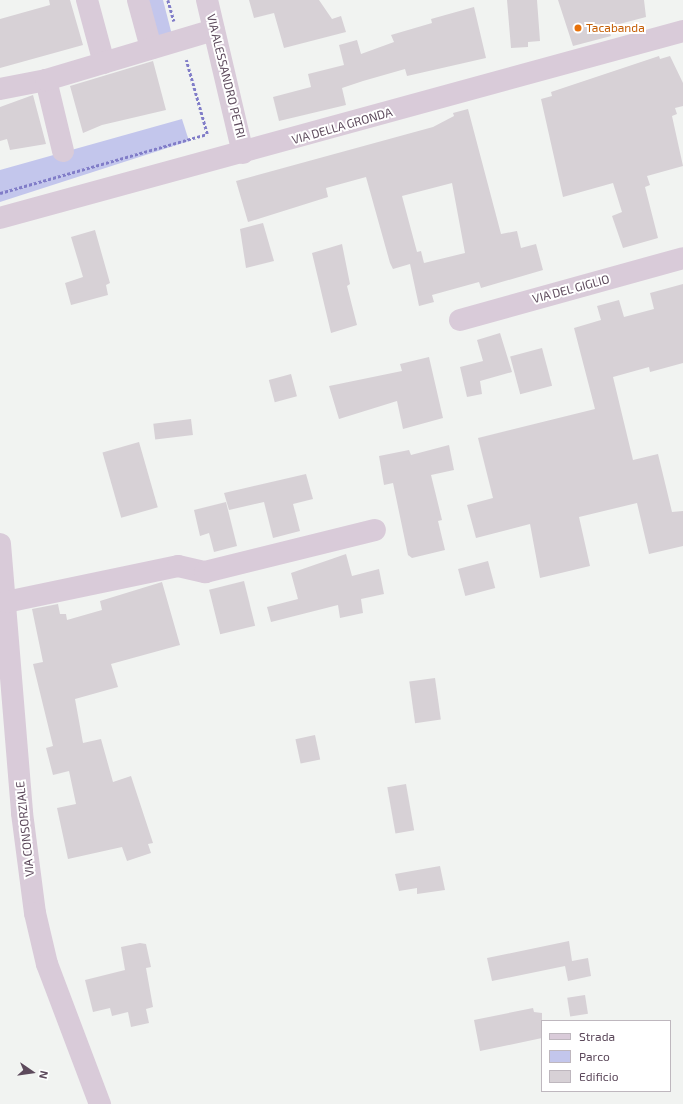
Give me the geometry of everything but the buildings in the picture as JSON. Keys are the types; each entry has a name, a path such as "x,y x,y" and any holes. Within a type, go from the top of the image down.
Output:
{"street":[{"path":"87,0 104,63"},
{"path":"138,0 151,48"},
{"name":"VIA ALESSANDRO PETRI","path":"206,0 244,153"},
{"path":"0,89 46,80 214,30"},
{"name":"VIA DELLA GRONDA","path":"0,218 244,153 683,31"},
{"path":"46,80 64,151"},
{"name":"VIA DEL GIGLIO","path":"460,320 683,258"},
{"path":"6,602 178,566 205,572 375,530"},
{"name":"VIA CONSORZIALE","path":"0,544 6,602 22,813 35,913 47,964 100,1104"}],"path":[{"path":"0,193 207,134 168,0"}],"green space":[{"path":"142,0 163,0 172,35 152,41"},
{"path":"182,119 189,141 0,202 0,170"}],"place":[{"name":"Tacabanda","path":"578,28"}]}
